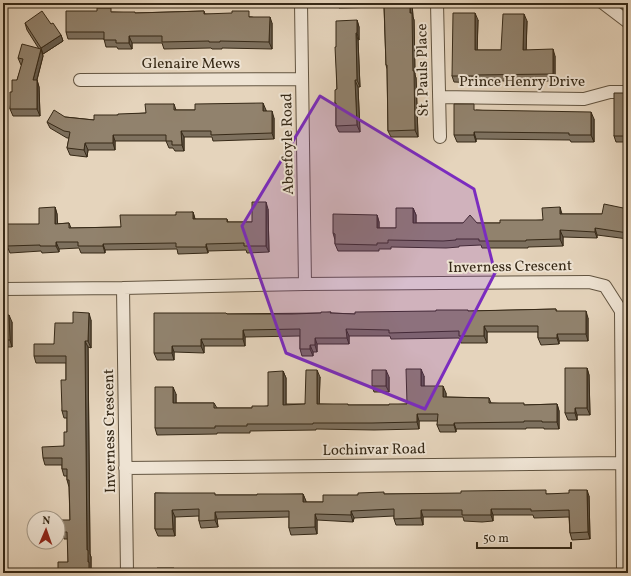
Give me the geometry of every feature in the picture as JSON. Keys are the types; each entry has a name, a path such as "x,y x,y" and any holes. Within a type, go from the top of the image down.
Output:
{"street":[{"name":"Aberfoyle Road","path":"301,3 306,284"},
{"name":"St. Pauls Place","path":"437,3 440,137"},
{"path":"603,3 628,22"},
{"name":"Glenaire Mews","path":"80,80 302,79"},
{"name":"Prince Henry Drive","path":"439,97 584,99 610,92 628,92"},
{"name":"Inverness Crescent","path":"3,289 306,284 589,282 605,286 621,311 623,573"},
{"name":"Inverness Crescent","path":"123,288 127,573"},
{"name":"Lochinvar Road","path":"125,468 622,463"}],"highlighted area":[{"path":"320,96 474,189 495,273 425,409 286,353 242,226"}],"shaded area":[{"path":"628,3 628,13 615,4"},
{"path":"3,142 4,276 3,276"}],"building":[{"path":"384,3 410,3 410,13 412,13 415,130 388,131"},
{"path":"97,8 111,8 111,12 135,13 204,11 204,14 249,11 249,17 270,17 269,42 162,42 162,36 129,36 129,43 116,43 116,40 104,40 104,32 66,32 66,11 97,11"},
{"path":"42,11 61,35 41,48 25,23"},
{"path":"453,13 475,13 475,50 501,50 503,14 524,14 523,50 553,49 553,74 452,76"},
{"path":"357,20 357,80 355,80 357,125 336,126 336,21"},
{"path":"22,44 41,49 33,80 37,80 37,109 10,109 12,80 17,80 23,59 18,58"},
{"path":"614,93 628,93 628,136 614,136"},
{"path":"263,103 263,111 272,111 272,133 211,135 211,131 181,131 182,145 172,145 172,141 166,141 166,135 113,135 113,143 85,143 84,150 67,148 70,132 64,131 47,122 54,110 65,117 94,120 94,115 146,113 145,104 174,104 174,110 195,110 195,104"},
{"path":"454,104 474,104 474,110 591,112 591,135 569,135 569,133 474,132 474,135 454,135"},
{"path":"252,202 266,202 266,246 244,246 244,243 206,244 206,247 176,247 176,243 103,244 103,246 78,246 78,242 56,242 56,246 7,246 7,224 39,224 39,208 55,207 55,224 69,223 69,228 121,227 120,215 176,215 176,212 193,212 193,219 227,219 227,222 252,222"},
{"path":"604,204 628,209 628,233 595,228 595,232 560,230 560,239 526,241 479,241 479,239 456,239 443,241 388,240 388,243 377,243 377,245 335,244 335,234 333,233 333,214 377,215 377,228 396,228 396,208 413,208 413,223 463,223 470,215 477,223 500,223 500,220 543,220 542,208 560,207 560,214 602,214"},
{"path":"556,309 556,311 586,311 586,334 557,334 557,338 538,338 538,326 484,326 484,336 459,336 459,331 389,333 389,330 346,329 347,338 315,338 315,345 310,345 310,349 300,349 300,329 243,330 243,339 201,339 201,346 172,346 172,353 154,353 154,313 292,314 331,312 330,313 355,314 355,312"},
{"path":"73,312 89,313 88,341 85,341 87,550 89,573 58,573 58,562 68,562 66,520 70,520 69,480 67,480 67,469 62,469 62,458 43,458 42,447 64,446 64,432 67,432 67,411 62,411 61,380 66,380 66,356 34,356 34,344 54,344 55,323 73,323"},
{"path":"3,315 9,315 10,340 3,340"},
{"path":"565,368 587,368 587,408 575,408 575,413 565,413"},
{"path":"406,369 421,369 421,386 443,386 443,397 489,398 489,403 524,403 524,405 557,404 557,422 524,421 454,423 454,425 437,425 438,414 417,414 417,422 247,424 247,426 215,426 215,428 155,428 155,387 173,387 173,403 214,403 214,408 252,408 252,406 268,406 268,372 283,371 283,405 305,404 306,370 317,370 317,404 407,404"},
{"path":"372,370 386,370 386,386 372,386"},
{"path":"546,490 546,494 569,493 569,490 587,490 588,532 570,533 569,510 531,511 531,509 491,509 491,515 462,515 462,510 421,510 421,518 394,519 394,509 351,511 351,515 315,514 315,527 289,528 289,511 215,512 215,520 199,521 199,509 172,510 173,529 155,529 155,493 215,493 215,495 303,494 303,502 323,502 323,495 358,495 358,493 461,493 461,491"},
{"path":"157,568 174,568 174,573 157,573"},
{"path":"567,569 589,569 589,573 567,573"}]}
